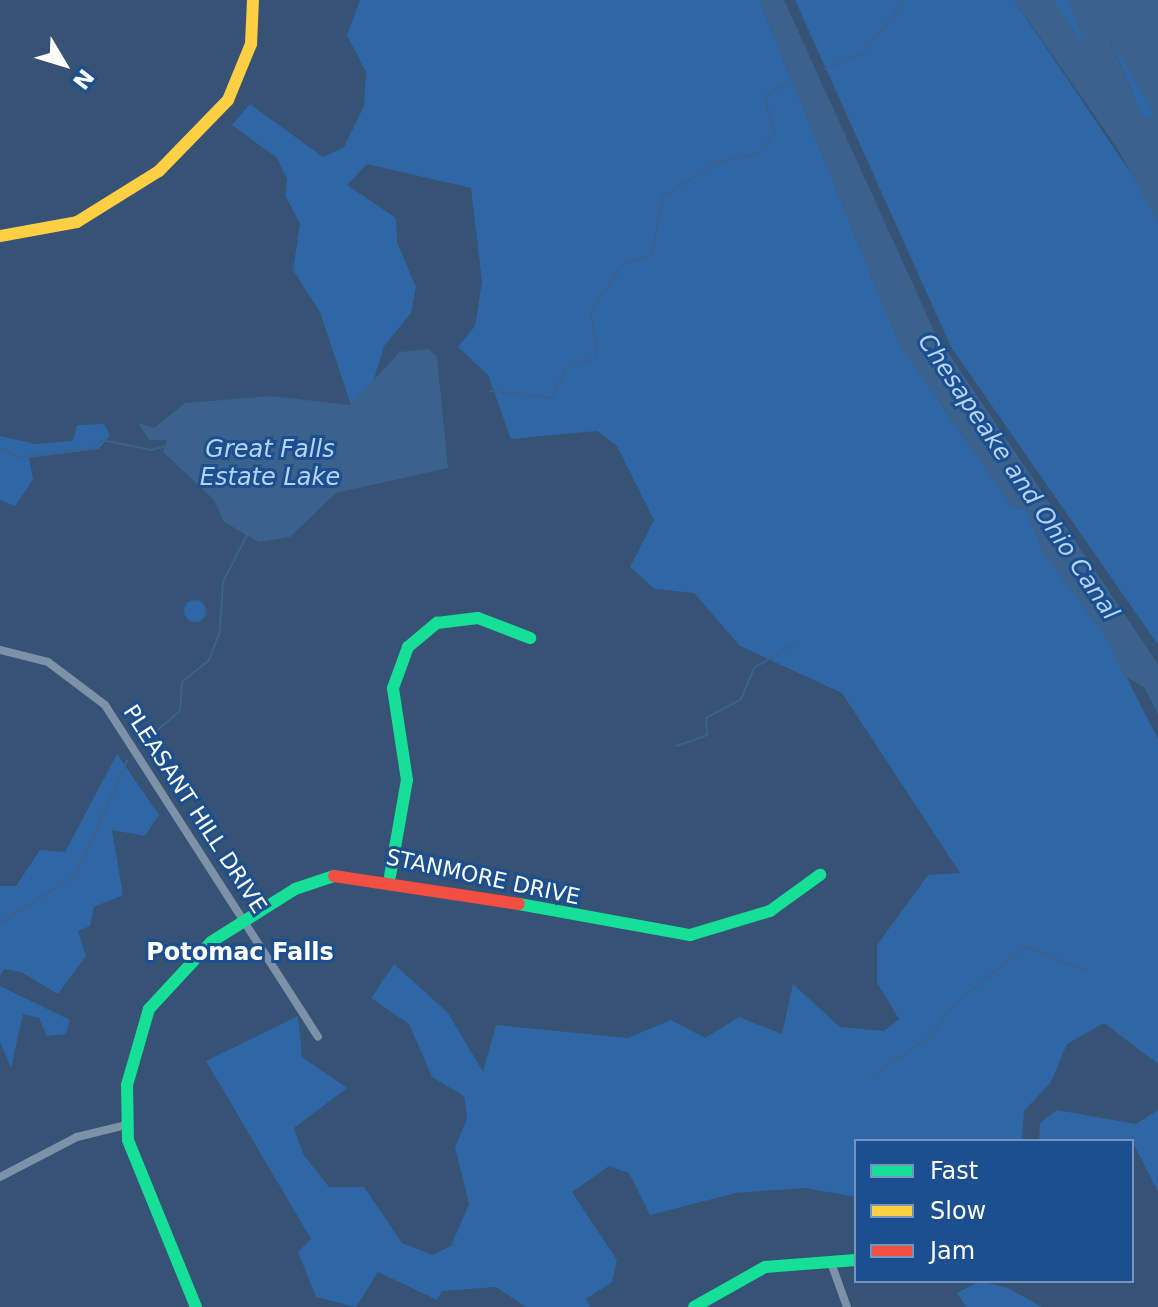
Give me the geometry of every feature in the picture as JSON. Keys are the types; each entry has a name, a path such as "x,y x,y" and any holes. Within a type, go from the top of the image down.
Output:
{"street":[{"path":"0,236 77,222 159,171 228,100 251,44 253,0"},
{"path":"390,876 407,780 393,688 408,647 437,623 478,618 530,638"},
{"name":"PLEASANT HILL DRIVE","path":"0,650 48,662 98,698 246,918 318,1037"},
{"name":"STANMORE DRIVE","path":"196,1307 126,1125 127,1073 149,1009 185,963 246,918 323,877 390,876 690,935 770,911 820,875"},
{"path":"0,1177 77,1137 126,1125"},
{"path":"830,1259 847,1307"},
{"path":"694,1307 765,1267 830,1259 854,1260"}],"shaded area":[{"path":"360,0 759,0 899,343 1012,507 1026,509 1043,552 1104,633 1158,739 1158,1064 1104,1023 1067,1044 1051,1082 1024,1111 1022,1139 854,1139 854,1197 805,1188 736,1193 650,1215 629,1173 609,1166 572,1192 617,1260 612,1282 586,1299 590,1307 526,1307 496,1287 442,1291 437,1300 378,1272 356,1307 316,1297 298,1252 311,1239 206,1061 298,1016 302,1057 347,1088 294,1128 303,1154 329,1187 364,1187 402,1243 433,1255 451,1246 469,1204 455,1147 467,1119 464,1096 432,1077 409,1024 371,998 394,964 448,1013 483,1072 496,1025 628,1038 671,1020 705,1038 739,1017 782,1034 793,984 840,1027 884,1031 899,1019 877,983 877,945 928,875 960,873 842,693 740,646 694,593 655,589 630,567 654,520 617,446 597,431 511,439 488,375 458,347 475,326 482,282 471,188 367,164 347,185 396,218 397,242 416,287 411,313 384,346 373,383 351,405 320,312 293,270 300,224 285,195 287,179 277,158 232,125 250,104 323,157 344,147 364,106 366,72 347,35"},
{"path":"795,0 1014,0 1143,191 1158,223 1158,645 951,347"},
{"path":"1052,0 1069,0 1088,48 1081,47"},
{"path":"1108,34 1153,110 1150,119 1142,117"},
{"path":"104,424 110,436 99,449 29,458 33,479 24,493 15,506 0,500 0,436 36,444 73,441 77,425"},
{"path":"195,600 206,611 195,622 184,611"},
{"path":"117,754 159,815 145,836 112,830 123,895 94,907 90,926 78,931 86,956 58,994 21,972 4,969 0,976 0,886 16,886 40,850 65,852"},
{"path":"0,986 70,1020 66,1034 47,1036 39,1018 23,1014 11,1068 0,1042"},
{"path":"1057,1110 1136,1124 1158,1110 1158,1192 1134,1145 1134,1139 1039,1139 1040,1123"},
{"path":"976,1283 988,1283 1008,1288 1042,1307 966,1307 957,1293"}],"water":[{"name":"Chesapeake and Ohio Canal","path":"759,0 784,0 936,335 1158,664 1158,714 1144,687 1124,676 1104,633 1043,552 1026,509 1012,507 899,343"},
{"path":"1014,0 1052,0 1086,48 1069,0 1158,0 1158,223 1117,148","holes":["1108,35 1153,110 1150,119 1142,117"]},
{"name":"Great Falls Estate Lake","path":"429,349 437,357 448,468 336,493 290,537 259,542 224,522 214,500 163,452 167,440 149,440 138,423 154,428 185,403 271,396 350,405 400,352"}],"waterway":[{"path":"825,69 863,53 905,0"},
{"path":"490,391 552,398 567,367 597,357 591,312 622,265 652,254 663,197 715,163 758,153 774,133 765,96 788,83"},
{"path":"0,448 18,457 92,449 102,440 152,450 169,445"},
{"path":"141,744 180,711 182,682 209,660 220,631 223,582 248,533"},
{"path":"677,746 707,735 706,718 741,699 754,668 794,644"},
{"path":"0,923 76,875 127,761"},
{"path":"873,1076 932,1035 950,1008 1026,946 1086,971"}],"traffic: fast":[{"path":"390,876 407,780 393,688 408,647 437,623 478,618 530,638"},
{"path":"519,904 690,935 770,911 820,875"},
{"path":"196,1307 128,1140 127,1085 149,1009 211,942 295,889 334,876"},
{"path":"694,1307 765,1267 854,1260"}],"traffic: slow":[{"path":"0,236 77,222 159,171 228,100 251,44 253,0"}],"traffic: jam":[{"path":"334,876 519,904"}],"district":[{"name":"Potomac Falls","path":"240,953"}]}
